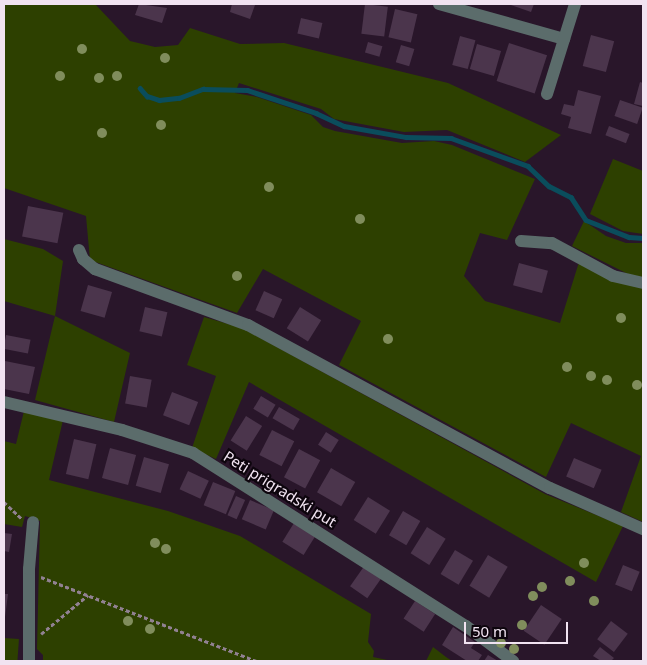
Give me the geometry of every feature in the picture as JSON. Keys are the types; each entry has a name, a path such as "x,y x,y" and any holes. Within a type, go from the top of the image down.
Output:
{"street":[{"path":"439,4 564,39"},
{"path":"547,94 575,4"},
{"path":"521,241 552,243 613,276 643,283"},
{"path":"79,250 83,259 95,269 248,324 550,488 643,529"},
{"name":"Peti prigradski put","path":"4,402 122,430 193,453 466,626 513,661"},
{"path":"29,661 29,569 33,522"}],"path":[{"path":"4,502 24,520 33,522"},
{"path":"37,576 257,661"},
{"path":"35,640 88,595"}],"green space":[{"path":"4,4 95,4 130,41 155,47 178,45 190,28 240,44 284,43 448,83 561,135 525,162 447,130 404,132 334,119 321,109 239,83 235,93 257,97 311,115 323,127 335,131 402,143 434,141 452,145 535,179 507,240 480,233 464,276 485,301 560,323 579,262 643,288 643,522 621,512 641,456 571,423 546,477 339,365 361,321 263,269 237,313 90,260 86,216 4,188"},
{"path":"613,159 643,171 643,234 623,231 590,214"},
{"path":"584,221 606,236 626,243 643,243 643,278 634,277 572,246"},
{"path":"4,239 43,249 63,261 55,316 4,301"},
{"path":"55,316 130,353 114,422 35,400"},
{"path":"204,317 242,328 545,494 623,526 596,582 249,382 216,459 192,448 216,376 187,365"},
{"path":"24,411 63,420 49,480 168,511 240,536 371,614 368,642 374,651 373,657 392,661 43,661 43,655 37,649 40,521 25,516 22,527 4,524 4,441 16,444"},
{"path":"4,638 19,639 17,661 4,661"},
{"path":"433,647 446,657 452,661 426,661"}],"building":[{"path":"139,4 167,8 162,23 135,15"},
{"path":"232,4 255,5 250,19 230,12"},
{"path":"365,4 388,7 384,37 361,34"},
{"path":"508,4 534,4 531,12"},
{"path":"395,9 417,14 411,42 388,37"},
{"path":"301,18 322,23 319,39 297,34"},
{"path":"591,35 614,41 606,72 583,66"},
{"path":"460,36 475,40 468,69 452,65"},
{"path":"368,42 382,46 379,57 365,53"},
{"path":"509,43 547,55 535,93 497,81"},
{"path":"477,44 501,51 494,76 470,69"},
{"path":"401,45 414,49 409,66 396,62"},
{"path":"640,82 643,83 643,106 634,104"},
{"path":"578,90 601,96 591,134 568,128 571,117 561,114 564,104 574,106"},
{"path":"620,100 643,108 637,124 614,116"},
{"path":"609,126 630,134 626,143 605,135"},
{"path":"28,206 63,213 57,243 22,236"},
{"path":"519,263 548,271 542,293 513,285"},
{"path":"88,285 112,292 105,318 81,311"},
{"path":"264,291 282,299 274,318 255,310"},
{"path":"145,307 167,312 162,337 139,331"},
{"path":"300,307 321,320 308,341 287,328"},
{"path":"6,335 31,340 28,354 4,349"},
{"path":"5,361 35,367 29,394 4,389"},
{"path":"130,376 152,380 147,407 125,404"},
{"path":"172,392 198,402 189,425 163,415"},
{"path":"261,396 276,405 268,418 253,409"},
{"path":"279,407 300,419 293,430 272,418"},
{"path":"246,416 262,426 247,451 231,441"},
{"path":"272,430 294,441 282,466 259,455"},
{"path":"326,432 339,440 331,453 318,445"},
{"path":"74,439 96,444 88,479 66,474"},
{"path":"110,448 136,455 128,485 102,478"},
{"path":"299,449 320,460 305,489 284,477"},
{"path":"144,457 169,464 161,493 136,486"},
{"path":"574,458 602,470 594,488 566,476"},
{"path":"331,468 355,482 341,506 317,492"},
{"path":"188,471 209,481 200,499 180,489"},
{"path":"213,482 235,491 226,514 204,505"},
{"path":"236,496 245,500 237,519 227,515"},
{"path":"368,497 390,511 376,534 354,520"},
{"path":"250,500 274,510 266,529 242,519"},
{"path":"403,511 420,521 406,545 389,535"},
{"path":"294,523 315,536 304,555 282,542"},
{"path":"427,527 446,539 429,565 411,553"},
{"path":"4,533 12,534 9,552 4,551"},
{"path":"455,550 473,561 459,585 441,574"},
{"path":"488,555 508,567 489,598 469,586"},
{"path":"365,565 382,577 367,598 350,586"},
{"path":"623,565 640,572 632,591 615,584"},
{"path":"4,594 8,594 5,617 4,617"},
{"path":"415,601 435,614 424,632 404,619"},
{"path":"541,605 562,619 544,645 524,631"},
{"path":"611,621 628,634 614,652 597,639"},
{"path":"453,627 475,642 471,648 482,655 478,661 467,661 442,645"},
{"path":"600,647 614,658 611,661 601,661 593,656"},
{"path":"488,655 498,661 484,661"}],"waterway":[{"path":"140,88 147,96 159,100 179,98 203,89 247,90 316,113 344,126 406,137 451,138 528,166 549,186 571,197 586,220 629,237 643,238"}]}
